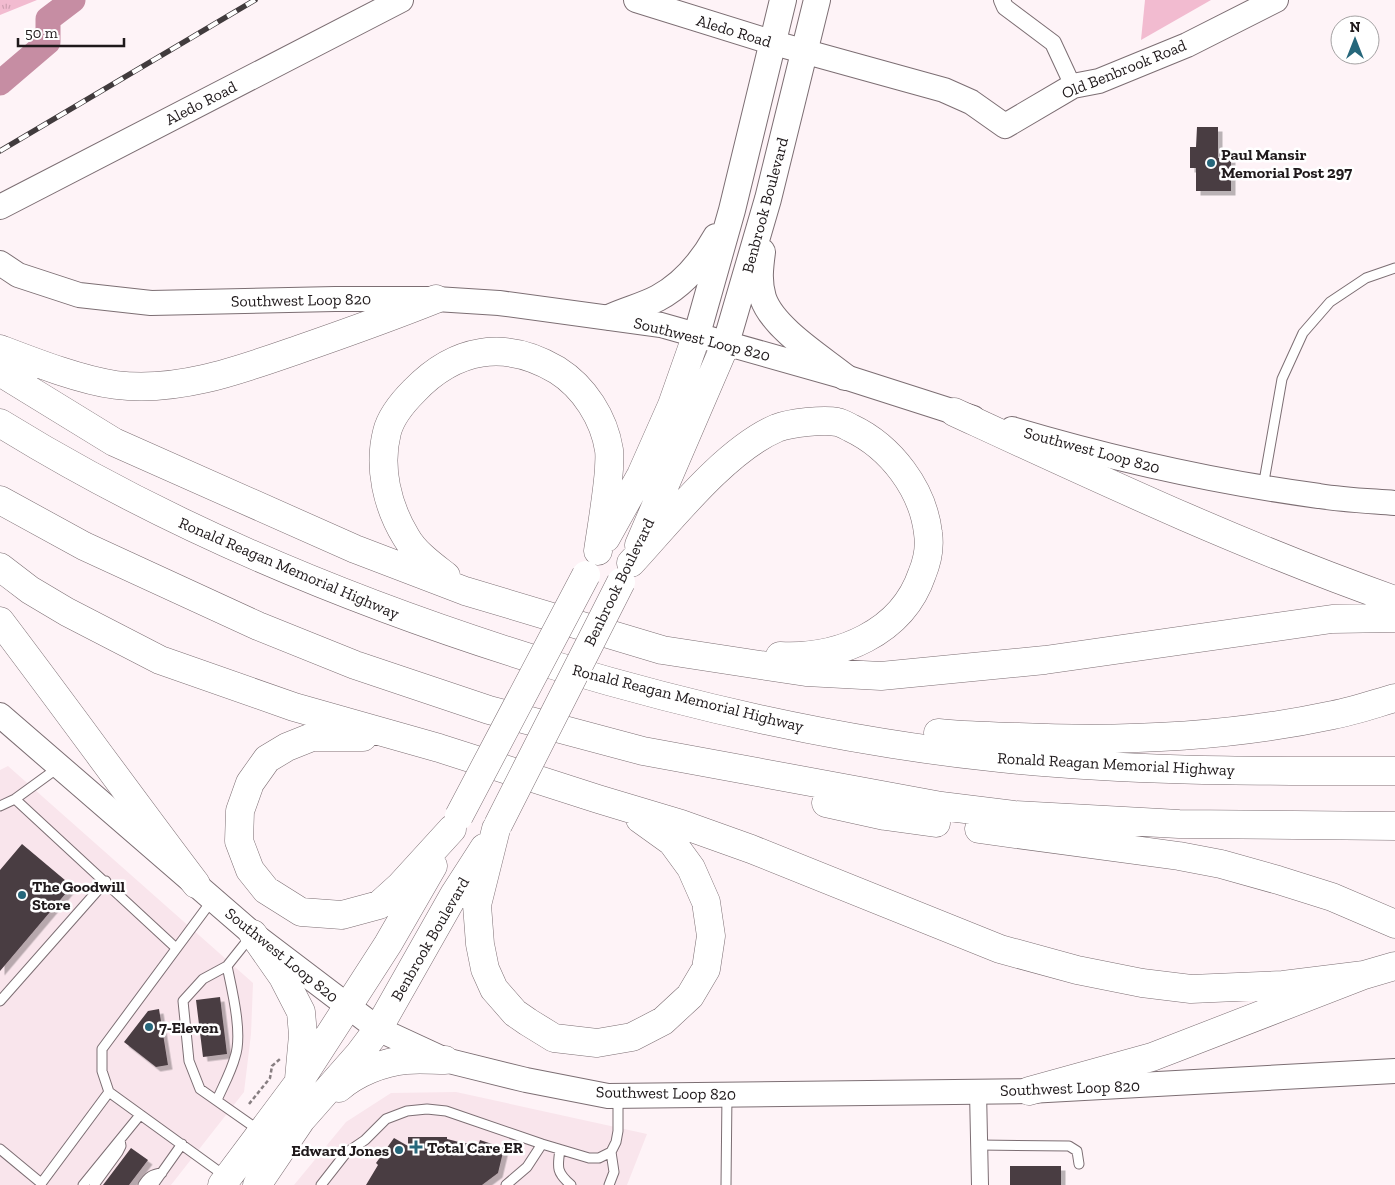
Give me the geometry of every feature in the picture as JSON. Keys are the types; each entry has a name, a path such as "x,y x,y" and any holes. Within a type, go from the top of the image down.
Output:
{"highway":[{"path":"0,349 28,360 116,385 170,386 237,370 377,322 436,299"},
{"name":"Benbrook Boulevard","path":"225,1182 299,1082 348,1007 388,944 456,823 592,563 641,475 672,405 697,334"},
{"name":"Benbrook Boulevard","path":"257,1185 301,1120 360,1053 378,1029 455,893 497,827 626,572 726,343"},
{"path":"465,591 424,558 406,538 396,518 386,490 383,464 387,430 402,403 424,380 450,362 478,353 508,352 539,360 565,375 585,395 601,422 609,451 608,487 592,563"},
{"path":"0,372 114,442 356,549 465,591 662,650 689,655 806,672 881,676 1045,660 1332,619 1395,618"},
{"path":"954,412 1154,503 1324,575 1395,600"},
{"path":"626,572 723,466 751,443 778,428 814,421 838,422 862,433 890,455 906,475 921,504 929,534 926,564 917,589 903,609 887,626 863,641 838,650 794,657 721,652 689,655"},
{"name":"Ronald Reagan Memorial Highway","path":"0,423 108,486 261,559 344,594 404,617 629,688 744,716 897,745 1019,760 1089,766 1180,770 1395,771"},
{"path":"0,500 84,546 258,626 355,665 489,710 643,751 941,806 1014,814 1178,824 1395,826"},
{"path":"0,567 30,590 67,612 160,660 294,707 391,736 439,748 681,824 751,849 1000,949 1078,970 1142,983 1191,989 1283,985 1364,976"},
{"path":"0,621 88,737 137,806 204,892"},
{"path":"744,716 788,708 916,731 955,735 1053,739 1126,738 1239,731 1334,715 1395,698"},
{"path":"391,736 312,737 287,746 267,759 250,783 240,812 239,841 250,870 266,890 301,912 342,915 379,905 400,886 456,823"},
{"path":"643,751 662,769 885,816 1179,856 1220,864 1332,897 1390,922"},
{"path":"497,827 477,905 480,944 485,969 494,989 516,1013 554,1038 597,1043 632,1037 663,1021 690,996 706,969 711,936 706,902 691,868 672,842 622,807"},
{"path":"253,934 283,977 300,1012 303,1035 299,1082"},
{"path":"1030,1091 1152,1057 1364,976 1395,966"},
{"path":"301,1120 352,1077 379,1066 405,1060 445,1060"}],"main road":[{"name":"Aledo Road","path":"0,206 401,0"},
{"name":"Aledo Road","path":"636,0 805,52"},
{"name":"Benbrook Boulevard","path":"697,334 732,210 783,0"},
{"name":"Benbrook Boulevard","path":"726,343 768,199 817,0"},
{"name":"Old Benbrook Road","path":"805,52 944,90 971,102 1005,126 1074,86 1099,81 1186,44 1276,0"},
{"path":"768,199 760,272 763,298 768,308 784,328 845,377"},
{"path":"611,317 658,298 680,282 704,258 732,210"},
{"name":"Southwest Loop 820","path":"0,263 18,275 79,295 152,303 436,299 499,303 661,325 845,377 1031,435 1136,463 1186,474 1321,497 1395,503"},
{"name":"Southwest Loop 820","path":"0,715 253,934 378,1029 445,1060 526,1080 608,1096 1030,1091 1395,1071"}],"street":[{"path":"1002,0 1005,7 1053,43 1074,86"},
{"path":"978,1091 980,1185"}],"lane":[{"path":"1262,487 1282,379 1303,333 1330,302 1366,278 1395,268"},
{"path":"0,806 15,800 60,767"},
{"path":"15,800 106,881 176,948"},
{"path":"0,1001 106,881"},
{"path":"204,892 176,948 102,1049 102,1071 110,1092 182,1144 225,1182"},
{"path":"253,934 227,966 203,978 182,1001 189,1061 200,1089 261,1132"},
{"path":"217,1100 236,1056 237,1029 234,998 227,966"},
{"path":"0,1149 40,1184 110,1092"},
{"path":"726,1185 727,1094"},
{"path":"322,1185 346,1153 365,1140 386,1119 407,1111 427,1109 446,1111 560,1150 589,1158 600,1158 611,1152 616,1142 618,1131 618,1095"},
{"path":"83,1185 140,1115"},
{"path":"94,1185 118,1152 121,1146 120,1140"},
{"path":"153,1185 182,1144"},
{"path":"506,1185 527,1167 542,1144"},
{"path":"979,1145 1069,1146 1077,1151 1079,1164"},
{"path":"560,1150 558,1166 562,1177 571,1185"},
{"path":"610,1185 614,1172 611,1152"},
{"path":"142,1185 155,1173 162,1173"}],"path":[{"path":"249,1104 270,1078 272,1066 284,1053"}],"shaded area":[{"path":"8,766 253,983 251,1034 244,1092 171,1185 0,1185 0,770"},
{"path":"456,1092 647,1134 627,1185 294,1185 346,1122 391,1093"}],"green space":[{"path":"0,0 37,0 0,15"},
{"path":"1145,0 1211,0 1141,40"}],"building":[{"name":"Paul Mansir Memorial Post 297","path":"1197,127 1218,127 1218,158 1231,158 1231,191 1196,191 1196,168 1190,168 1190,147 1196,147"},
{"path":"22,844 72,886 0,971 0,870"},
{"path":"220,997 227,1054 203,1057 196,1000"},
{"name":"7-Eleven","path":"159,1009 168,1065 156,1067 124,1042 148,1011"},
{"path":"408,1137 447,1137 447,1139 463,1143 479,1143 480,1140 504,1148 498,1173 482,1185 366,1185 378,1165 376,1163 394,1138 408,1146"},
{"path":"131,1148 148,1160 129,1185 103,1185"},
{"path":"1010,1166 1061,1166 1061,1185 1010,1185"}],"waterway":[{"path":"0,83 48,42 48,19 73,0"}],"railway":[{"path":"0,151 255,0"}],"place":[{"name":"Paul Mansir Memorial Post 297","path":"1211,163"},
{"name":"The Goodwill Store","path":"22,895"},
{"name":"7-Eleven","path":"149,1027"},
{"name":"Total Care ER","path":"416,1147"},
{"name":"Edward Jones","path":"399,1150"}]}
